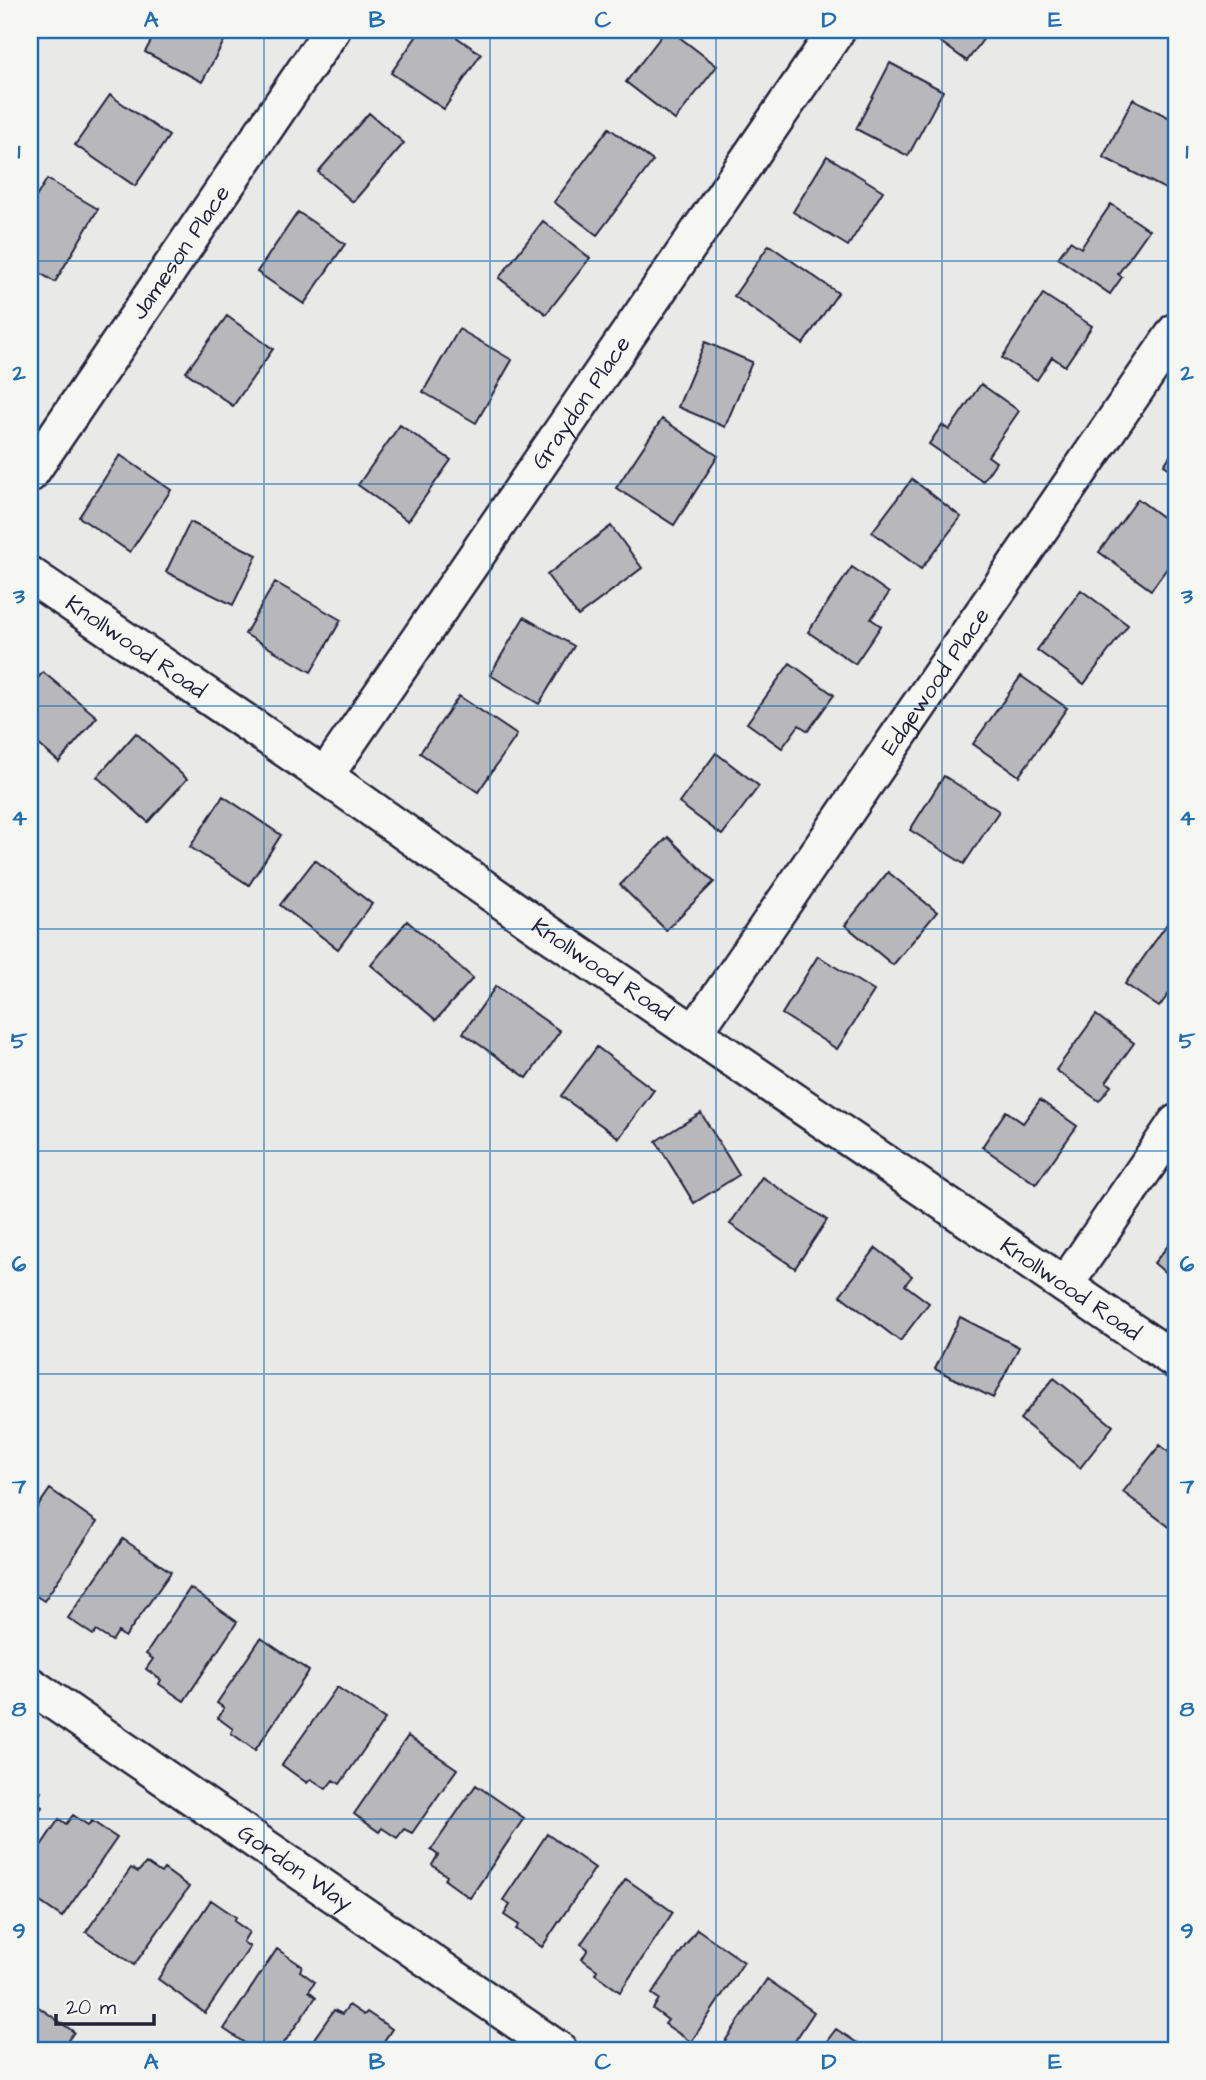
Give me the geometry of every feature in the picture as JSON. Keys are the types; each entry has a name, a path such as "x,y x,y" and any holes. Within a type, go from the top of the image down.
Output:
{"street":[{"name":"Jameson Place","path":"30,474 332,30"},
{"name":"Graydon Place","path":"325,776 838,30"},
{"name":"Edgewood Place","path":"695,1032 1176,331"},
{"name":"Knollwood Road","path":"30,575 325,776 545,931 1176,1361"},
{"path":"1065,1284 1176,1123"},
{"name":"Gordon Way","path":"30,1685 559,2050"}],"building":[{"path":"157,30 230,30 202,82 145,52"},
{"path":"421,30 446,30 481,54 444,109 391,73"},
{"path":"666,30 670,30 717,66 675,120 626,82"},
{"path":"924,30 990,30 967,61"},
{"path":"890,63 943,91 908,156 856,129"},
{"path":"110,95 169,136 135,186 75,145"},
{"path":"1133,99 1176,121 1176,182 1171,192 1103,157"},
{"path":"369,113 404,143 353,202 318,172"},
{"path":"609,128 653,161 597,235 554,202"},
{"path":"827,156 883,191 848,246 793,212"},
{"path":"47,179 98,209 55,282 30,267 30,207"},
{"path":"1111,204 1149,230 1118,274 1122,277 1110,294 1058,258 1070,241 1081,248"},
{"path":"298,212 345,244 304,304 257,272"},
{"path":"543,221 590,258 546,314 499,278"},
{"path":"769,245 838,293 803,344 734,296"},
{"path":"1043,294 1092,326 1065,366 1052,357 1037,380 1002,358"},
{"path":"227,316 273,349 233,406 186,372"},
{"path":"459,329 512,360 476,423 423,392"},
{"path":"705,342 752,362 725,427 678,407"},
{"path":"981,384 1019,411 988,456 996,462 983,481 929,444 942,425 949,430"},
{"path":"662,419 718,456 674,525 616,488"},
{"path":"400,425 451,460 408,521 358,485"},
{"path":"1176,447 1176,473 1164,465"},
{"path":"120,455 171,490 130,552 79,517"},
{"path":"912,479 961,517 921,569 872,532"},
{"path":"1138,499 1176,527 1176,556 1151,590 1099,552"},
{"path":"190,522 257,555 233,605 166,572"},
{"path":"611,526 642,568 578,616 547,575"},
{"path":"852,567 889,593 871,619 881,626 855,664 808,632"},
{"path":"275,582 341,620 311,672 245,634"},
{"path":"1081,590 1128,625 1084,684 1037,650"},
{"path":"524,617 574,646 539,704 490,675"},
{"path":"790,663 834,695 808,731 799,725 782,748 747,723"},
{"path":"43,672 97,717 59,762 30,737 30,687"},
{"path":"1021,676 1067,708 1019,776 973,744"},
{"path":"459,696 517,735 478,792 420,753"},
{"path":"136,733 187,779 148,822 97,777"},
{"path":"716,753 759,786 722,835 679,803"},
{"path":"944,776 999,811 964,864 910,830"},
{"path":"223,796 281,835 249,885 190,847"},
{"path":"668,837 714,882 666,930 620,885"},
{"path":"315,860 372,904 338,949 280,905"},
{"path":"888,872 937,912 893,965 845,925"},
{"path":"407,921 473,978 436,1020 371,965"},
{"path":"1167,924 1176,931 1176,993 1175,995 1170,992 1159,1007 1125,984"},
{"path":"818,956 874,991 837,1049 782,1014"},
{"path":"496,986 560,1031 527,1078 463,1033"},
{"path":"1096,1015 1134,1043 1106,1082 1111,1086 1099,1101 1056,1070"},
{"path":"597,1047 654,1090 619,1138 561,1096"},
{"path":"1040,1100 1077,1126 1036,1184 982,1147 1006,1111 1023,1123"},
{"path":"701,1113 739,1175 694,1203 656,1141"},
{"path":"762,1177 827,1220 795,1268 730,1224"},
{"path":"1176,1236 1176,1282 1154,1263"},
{"path":"876,1248 912,1276 905,1285 929,1303 900,1341 840,1295"},
{"path":"960,1317 1019,1347 993,1398 935,1369"},
{"path":"1054,1378 1113,1426 1080,1468 1020,1419"},
{"path":"1160,1445 1176,1458 1176,1532 1123,1492"},
{"path":"50,1489 97,1522 44,1601 30,1592 30,1518"},
{"path":"123,1539 171,1572 125,1637 118,1632 112,1641 96,1631 93,1635 68,1618"},
{"path":"190,1588 237,1622 184,1701 159,1684 161,1680 146,1669 153,1659 146,1654"},
{"path":"261,1638 309,1671 255,1750 231,1733 233,1729 218,1718 224,1708 217,1703"},
{"path":"337,1687 385,1719 340,1784 333,1780 326,1789 311,1779 307,1783 282,1765"},
{"path":"408,1736 457,1769 412,1833 404,1829 397,1838 382,1828 379,1832 354,1814"},
{"path":"30,1784 41,1792 35,1802 42,1807 30,1825"},
{"path":"476,1785 524,1818 470,1898 445,1880 447,1876 432,1865 438,1855 431,1850"},
{"path":"73,1815 88,1825 92,1821 117,1838 62,1917 30,1895 30,1862 59,1819 66,1824"},
{"path":"547,1834 595,1868 542,1947 516,1929 519,1925 504,1915 510,1905 503,1900"},
{"path":"146,1863 161,1873 164,1869 189,1887 134,1965 86,1932 131,1868 138,1872"},
{"path":"626,1879 673,1912 620,1992 595,1974 597,1970 582,1959 588,1949 581,1944"},
{"path":"211,1900 236,1917 234,1921 249,1932 243,1942 250,1947 205,2013 158,1979"},
{"path":"697,1929 744,1962 691,2042 665,2024 668,2020 653,2009 659,1999 652,1994"},
{"path":"277,1949 302,1966 300,1971 315,1982 309,1991 316,1997 279,2050 255,2050 224,2029"},
{"path":"767,1979 814,2012 789,2050 730,2050 723,2044"},
{"path":"30,2001 74,2032 61,2050 30,2050"},
{"path":"349,2005 364,2015 367,2012 392,2029 378,2050 306,2050 334,2010 342,2014"},
{"path":"836,2029 868,2050 820,2050"}]}
